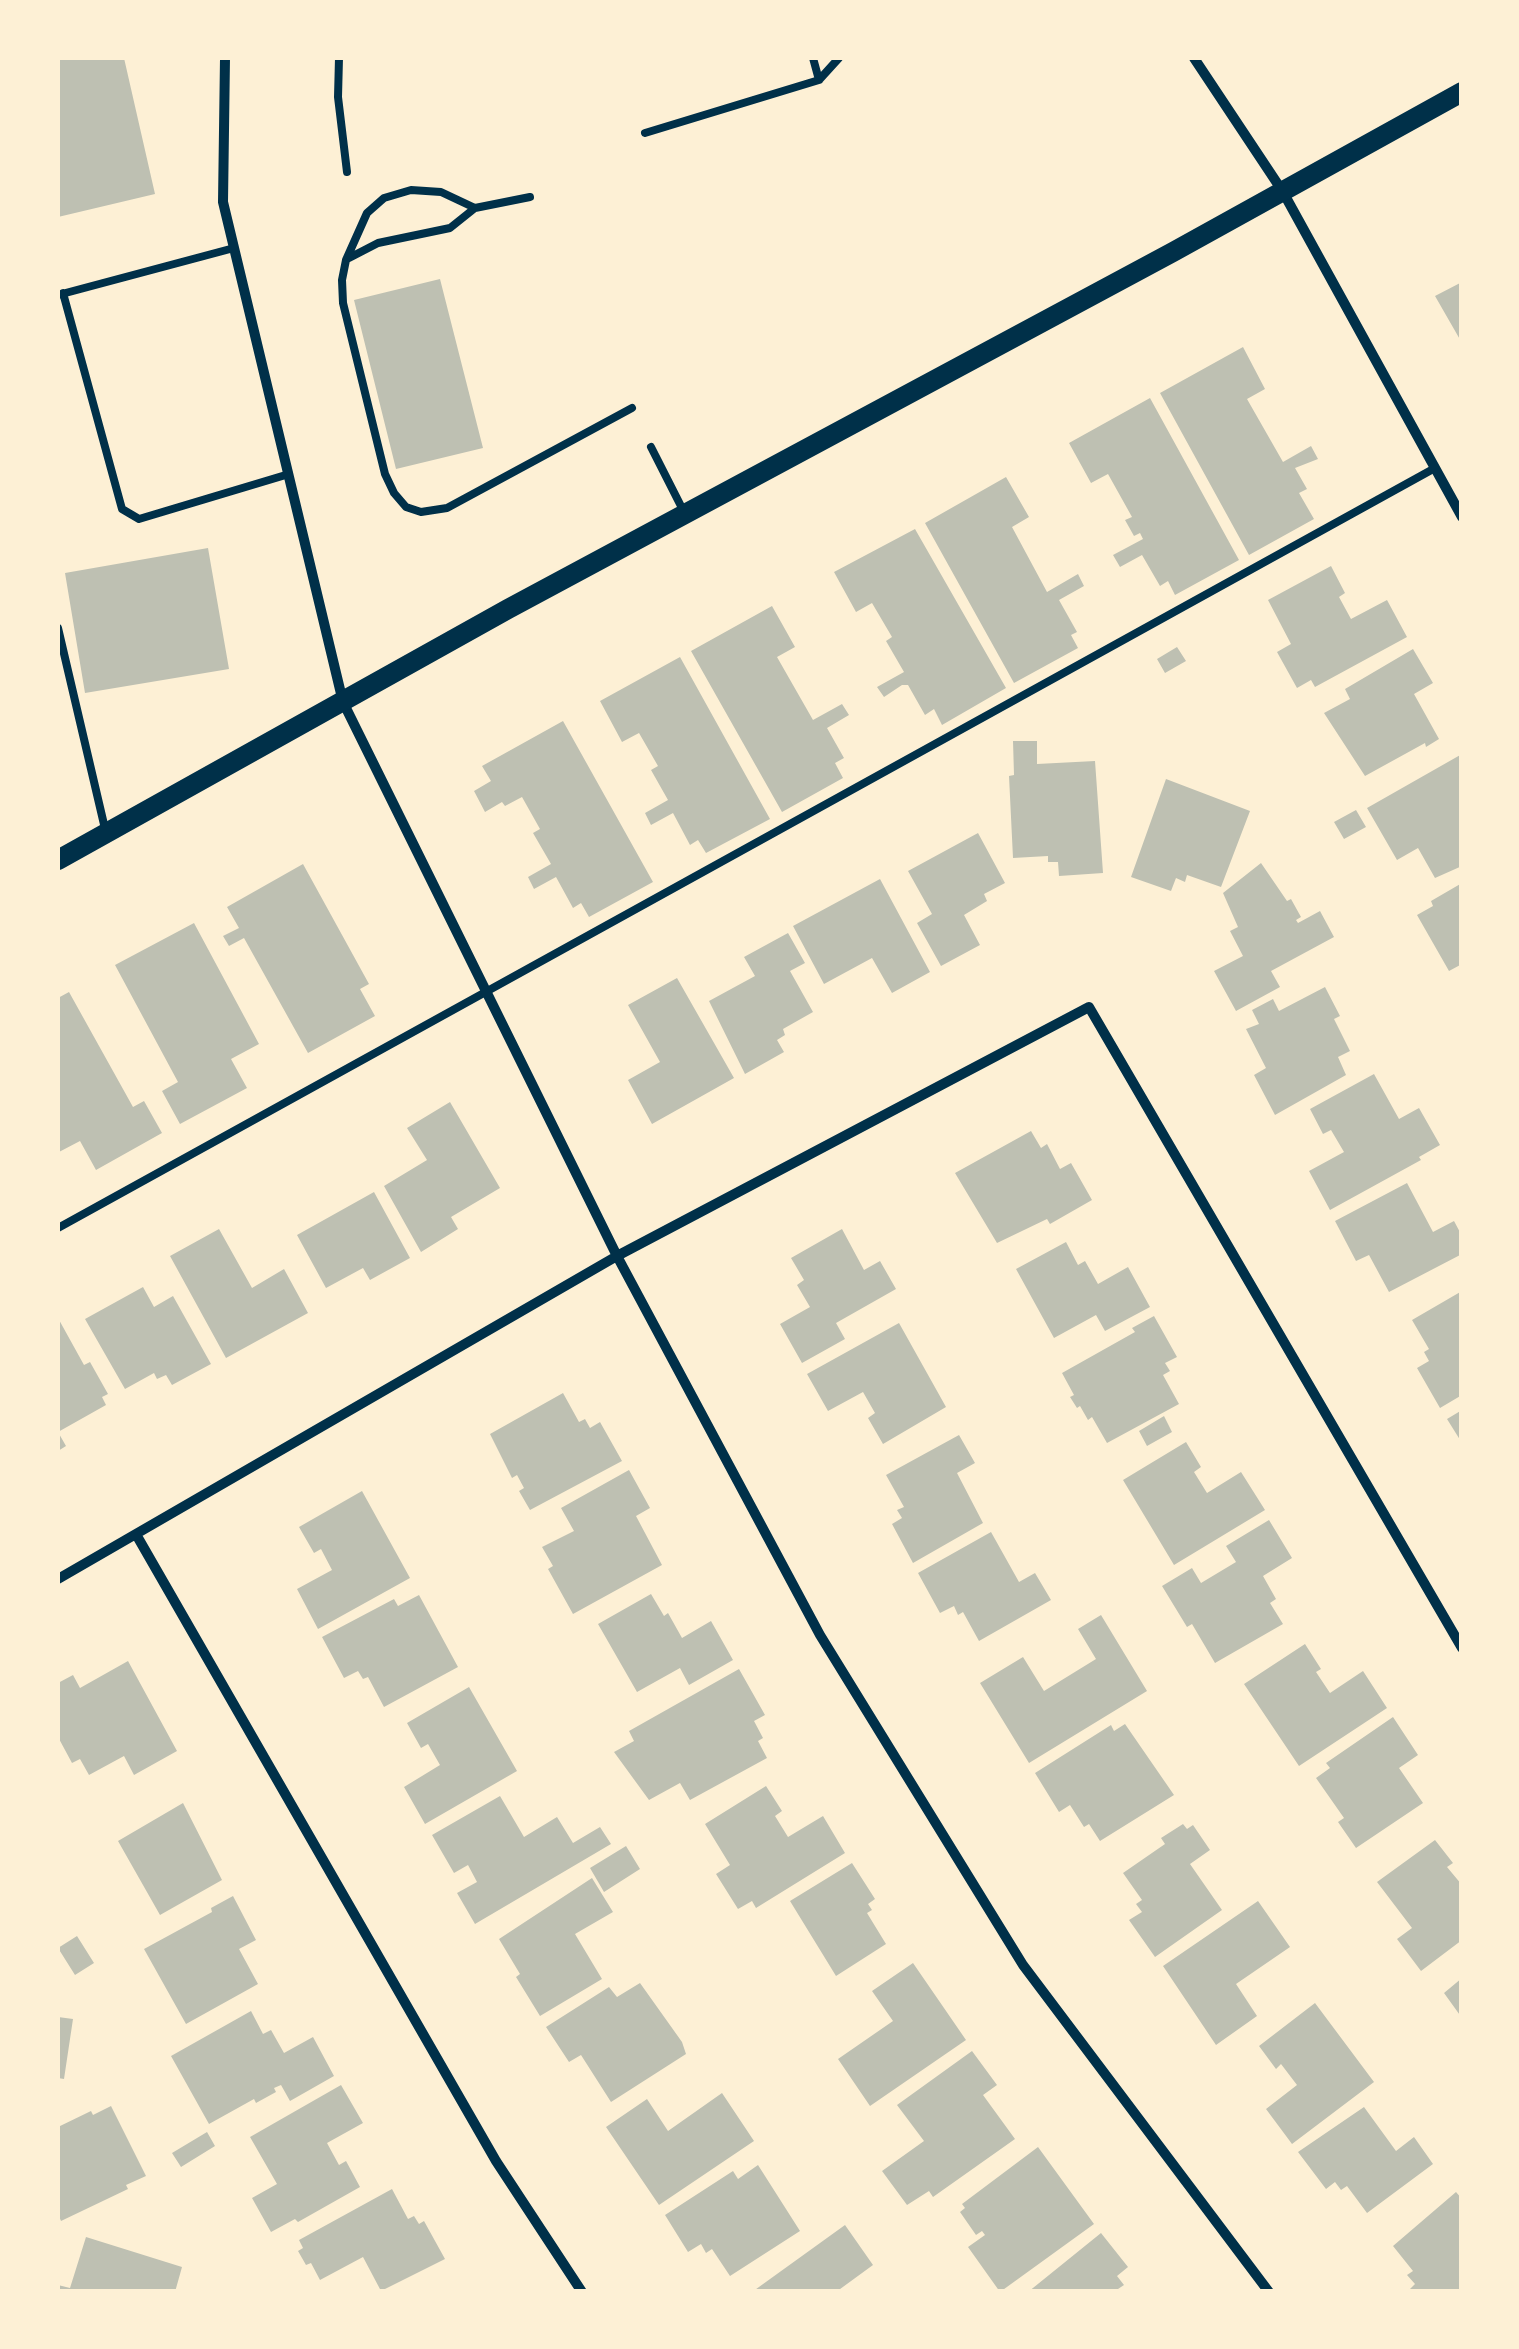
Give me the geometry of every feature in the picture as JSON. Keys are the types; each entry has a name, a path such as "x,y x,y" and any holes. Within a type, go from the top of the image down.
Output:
{"main road":[{"path":"58,860 1462,92"}],"street":[{"path":"225,58 223,202 344,702 617,1256 820,1634 1023,1965 1269,2292"},
{"path":"1194,58 1282,192 1462,517"},
{"path":"58,1579 617,1256 1089,1007 1462,1648"},
{"path":"137,1536 496,2161 582,2292"}],"lane":[{"path":"339,58 338,97 348,172"},
{"path":"813,58 819,80"},
{"path":"644,133 819,80 840,58"},
{"path":"474,208 442,192 411,190 384,198 367,214 346,260 342,280 348,322 385,474 394,494 406,506 421,512 447,508 632,408"},
{"path":"346,260 378,242 450,228 474,208 530,197"},
{"path":"234,248 60,294 122,510 139,519 290,474"},
{"path":"651,447 685,514"},
{"path":"58,1228 1434,468"},
{"path":"58,628 106,834"}],"building":[{"path":"58,58 124,58 155,194 58,217"},
{"path":"440,279 483,448 396,469 354,300"},
{"path":"1462,282 1462,343 1435,296"},
{"path":"1243,347 1265,389 1247,399 1283,462 1311,446 1318,459 1295,468 1307,489 1299,493 1314,519 1249,555 1160,393"},
{"path":"1150,398 1239,560 1175,595 1168,581 1160,586 1142,555 1120,567 1113,555 1143,539 1140,533 1134,536 1125,520 1132,517 1108,474 1091,483 1069,443"},
{"path":"1006,477 1029,517 1012,527 1047,592 1078,574 1084,586 1059,600 1077,632 1071,635 1078,648 1014,683 925,523"},
{"path":"915,529 1006,688 942,725 934,709 925,715 908,685 884,697 877,687 904,672 886,641 892,637 872,603 856,612 834,572"},
{"path":"208,548 229,669 85,693 65,573"},
{"path":"1331,566 1345,593 1339,597 1351,619 1387,600 1407,637 1315,687 1311,680 1297,688 1277,652 1291,644 1268,600"},
{"path":"772,606 795,647 777,657 813,720 842,704 849,715 827,728 844,758 835,763 843,778 782,812 691,651"},
{"path":"1177,647 1186,661 1165,673 1157,659"},
{"path":"1413,649 1433,683 1414,694 1439,739 1365,776 1324,713 1350,699 1345,689"},
{"path":"680,657 770,819 706,853 698,840 690,845 673,813 651,825 645,813 668,800 651,770 658,766 639,733 622,742 600,701"},
{"path":"563,721 653,882 589,917 581,903 573,908 556,877 534,889 528,877 551,864 533,833 540,829 522,797 485,812 474,791 491,781 482,766"},
{"path":"1013,741 1037,741 1037,764 1095,761 1103,873 1059,876 1058,862 1048,862 1048,856 1013,858 1009,776 1014,775"},
{"path":"1462,754 1462,866 1435,878 1418,848 1397,860 1367,808"},
{"path":"1166,779 1250,811 1221,887 1187,875 1185,882 1176,878 1171,891 1131,877"},
{"path":"1356,810 1366,827 1344,839 1334,822"},
{"path":"978,833 1005,883 984,894 987,901 964,915 980,945 941,966 917,923 932,914 908,871"},
{"path":"1261,863 1287,901 1291,899 1301,917 1296,920 1298,923 1320,911 1334,937 1271,971 1280,987 1236,1011 1214,971 1243,956 1230,931 1238,927 1223,893"},
{"path":"303,864 369,984 360,989 375,1016 308,1053 244,938 229,946 223,936 239,928 227,907"},
{"path":"880,879 930,972 892,993 872,958 824,984 793,926"},
{"path":"1462,883 1462,964 1449,971 1417,915 1433,906 1431,901"},
{"path":"194,923 259,1044 231,1059 247,1088 180,1124 162,1091 178,1082 115,965"},
{"path":"788,933 805,963 790,971 813,1012 783,1029 785,1035 777,1040 784,1052 745,1074 709,1001 755,976 744,957"},
{"path":"677,978 734,1078 652,1124 628,1080 660,1062 628,1005"},
{"path":"1325,987 1340,1016 1334,1019 1350,1051 1338,1057 1346,1075 1275,1115 1254,1075 1266,1068 1246,1029 1259,1024 1252,1010 1273,999 1279,1011"},
{"path":"69,992 133,1107 144,1101 162,1133 96,1170 80,1141 59,1152 58,1149 58,998"},
{"path":"1374,1074 1399,1119 1419,1108 1440,1145 1419,1157 1421,1160 1330,1210 1309,1171 1344,1152 1331,1130 1323,1134 1310,1109"},
{"path":"450,1102 500,1188 451,1217 458,1229 421,1252 384,1186 427,1160 407,1128"},
{"path":"1031,1131 1041,1148 1047,1144 1060,1169 1071,1163 1092,1200 1050,1224 1047,1219 997,1243 955,1173"},
{"path":"1407,1183 1433,1232 1454,1221 1462,1236 1462,1254 1389,1292 1369,1255 1356,1261 1335,1221"},
{"path":"374,1192 410,1258 370,1280 363,1268 326,1288 297,1235"},
{"path":"219,1229 252,1288 284,1269 308,1313 226,1358 170,1256"},
{"path":"842,1229 864,1270 880,1261 896,1289 836,1323 845,1339 802,1363 780,1324 810,1307 797,1285 804,1280 791,1258"},
{"path":"1066,1242 1078,1265 1085,1261 1098,1284 1128,1267 1150,1307 1105,1331 1096,1315 1054,1338 1016,1269"},
{"path":"143,1287 154,1307 173,1296 211,1364 172,1385 166,1375 157,1379 154,1373 125,1389 85,1319"},
{"path":"1462,1291 1462,1395 1440,1408 1417,1368 1429,1361 1424,1352 1429,1349 1412,1320"},
{"path":"1154,1316 1177,1357 1165,1363 1170,1371 1163,1375 1179,1404 1107,1443 1092,1417 1088,1420 1080,1406 1077,1408 1062,1373 1135,1332 1132,1328"},
{"path":"58,1318 84,1365 90,1362 108,1394 102,1397 106,1405 58,1432"},
{"path":"899,1323 946,1407 883,1444 868,1418 875,1413 863,1392 828,1411 807,1374"},
{"path":"563,1393 579,1422 585,1419 590,1428 600,1422 622,1461 530,1510 519,1491 524,1488 517,1475 512,1478 490,1434"},
{"path":"1462,1410 1462,1443 1447,1419"},
{"path":"1164,1416 1172,1432 1147,1446 1139,1431"},
{"path":"58,1432 66,1446 58,1451"},
{"path":"959,1435 975,1463 957,1473 983,1523 913,1563 892,1524 902,1518 897,1510 904,1507 886,1475"},
{"path":"1186,1442 1201,1467 1194,1472 1207,1493 1241,1472 1265,1510 1174,1565 1123,1480"},
{"path":"629,1470 650,1508 636,1516 662,1565 573,1614 548,1569 553,1566 542,1547 574,1531 561,1508"},
{"path":"362,1491 410,1578 318,1629 297,1589 332,1570 321,1549 314,1553 299,1527"},
{"path":"1269,1520 1292,1558 1263,1576 1276,1599 1270,1603 1283,1624 1215,1663 1192,1624 1187,1627 1162,1586 1192,1568 1201,1583 1236,1562 1226,1546"},
{"path":"991,1532 1019,1582 1035,1573 1051,1600 979,1641 963,1612 958,1615 954,1606 940,1613 918,1573"},
{"path":"651,1594 682,1638 711,1621 733,1660 689,1685 680,1668 637,1692 598,1624"},
{"path":"419,1595 458,1667 384,1707 368,1677 363,1679 358,1671 344,1678 322,1637 394,1599 398,1606"},
{"path":"1101,1615 1147,1691 1029,1763 980,1683 1023,1657 1044,1691 1096,1659 1078,1629"},
{"path":"1305,1644 1330,1693 1363,1671 1387,1708 1299,1766 1244,1684"},
{"path":"128,1661 177,1751 134,1775 124,1756 89,1775 80,1759 72,1763 58,1737 58,1683 73,1675 80,1688"},
{"path":"739,1669 765,1715 754,1721 767,1758 690,1800 680,1783 649,1800 614,1752 634,1741 629,1731"},
{"path":"469,1687 517,1771 425,1824 404,1787 440,1765 428,1744 421,1748 407,1723"},
{"path":"1393,1717 1418,1755 1399,1768 1423,1803 1356,1848 1338,1822 1344,1818 1316,1778 1330,1768 1326,1763"},
{"path":"1125,1724 1174,1795 1100,1841 1089,1824 1084,1827 1070,1805 1059,1812 1035,1773 1111,1725 1114,1731"},
{"path":"766,1786 782,1811 775,1816 788,1837 823,1816 845,1853 756,1908 752,1901 738,1909 716,1874 730,1865 705,1824"},
{"path":"500,1796 524,1837 557,1817 573,1843 600,1827 611,1844 475,1924 457,1893 477,1882 468,1865 454,1873 432,1835"},
{"path":"183,1803 222,1880 160,1915 118,1841"},
{"path":"1183,1824 1187,1829 1193,1825 1210,1850 1190,1864 1222,1910 1155,1957 1129,1920 1142,1912 1136,1904 1142,1900 1123,1873 1165,1844 1161,1838"},
{"path":"1435,1840 1453,1863 1447,1867 1462,1885 1462,1940 1421,1971 1397,1939 1412,1928 1377,1882"},
{"path":"626,1846 640,1869 604,1892 590,1868"},
{"path":"852,1863 875,1899 868,1904 872,1910 867,1913 886,1944 836,1976 790,1901"},
{"path":"592,1878 613,1912 575,1934 602,1979 540,2016 499,1939"},
{"path":"233,1896 256,1940 239,1949 258,1984 186,2024 144,1949 212,1912 211,1908"},
{"path":"1258,1901 1290,1947 1236,1984 1257,2016 1216,2045 1163,1966"},
{"path":"77,1936 94,1963 75,1975 58,1948"},
{"path":"913,1963 966,2040 870,2106 838,2059 893,2021 872,1991"},
{"path":"1462,1978 1462,2018 1444,1993"},
{"path":"640,1983 682,2042 686,2054 611,2102 581,2055 569,2062 546,2027 609,1987 617,1997"},
{"path":"1315,2003 1374,2082 1292,2144 1266,2109 1297,2085 1281,2064 1276,2069 1259,2046"},
{"path":"251,2011 263,2034 271,2030 284,2053 313,2037 334,2076 290,2101 281,2085 256,2103 254,2099 209,2124 171,2056"},
{"path":"58,2017 73,2019 64,2079 58,2078"},
{"path":"972,2051 997,2085 983,2095 1015,2139 933,2197 929,2191 907,2205 882,2171 924,2141 897,2105"},
{"path":"341,2085 363,2123 327,2143 339,2165 346,2161 360,2187 298,2222 295,2219 271,2232 252,2198 277,2184 250,2137"},
{"path":"722,2093 754,2141 659,2205 606,2127 647,2099 668,2131"},
{"path":"111,2106 146,2176 126,2185 128,2189 61,2221 58,2127"},
{"path":"1364,2107 1396,2151 1414,2137 1433,2164 1367,2213 1347,2186 1341,2190 1335,2182 1326,2189 1298,2152"},
{"path":"207,2132 215,2146 181,2167 172,2153"},
{"path":"1038,2147 1094,2224 1000,2292 968,2247 985,2235 982,2231 976,2235 960,2212 965,2208 962,2204"},
{"path":"758,2165 800,2231 730,2276 712,2249 706,2253 701,2244 688,2252 665,2215 733,2171 738,2179"},
{"path":"392,2189 408,2219 414,2216 419,2224 424,2221 445,2259 381,2291 363,2257 320,2280 311,2263 306,2265 298,2251 303,2248 299,2240"},
{"path":"1456,2192 1462,2199 1462,2292 1407,2292 1415,2284 1407,2275 1413,2271 1393,2246"},
{"path":"845,2225 873,2265 836,2292 752,2292"},
{"path":"1101,2233 1128,2267 1117,2276 1124,2285 1118,2289 1120,2292 1028,2292"},
{"path":"86,2237 182,2267 175,2292 58,2292 58,2285 70,2288"}]}
